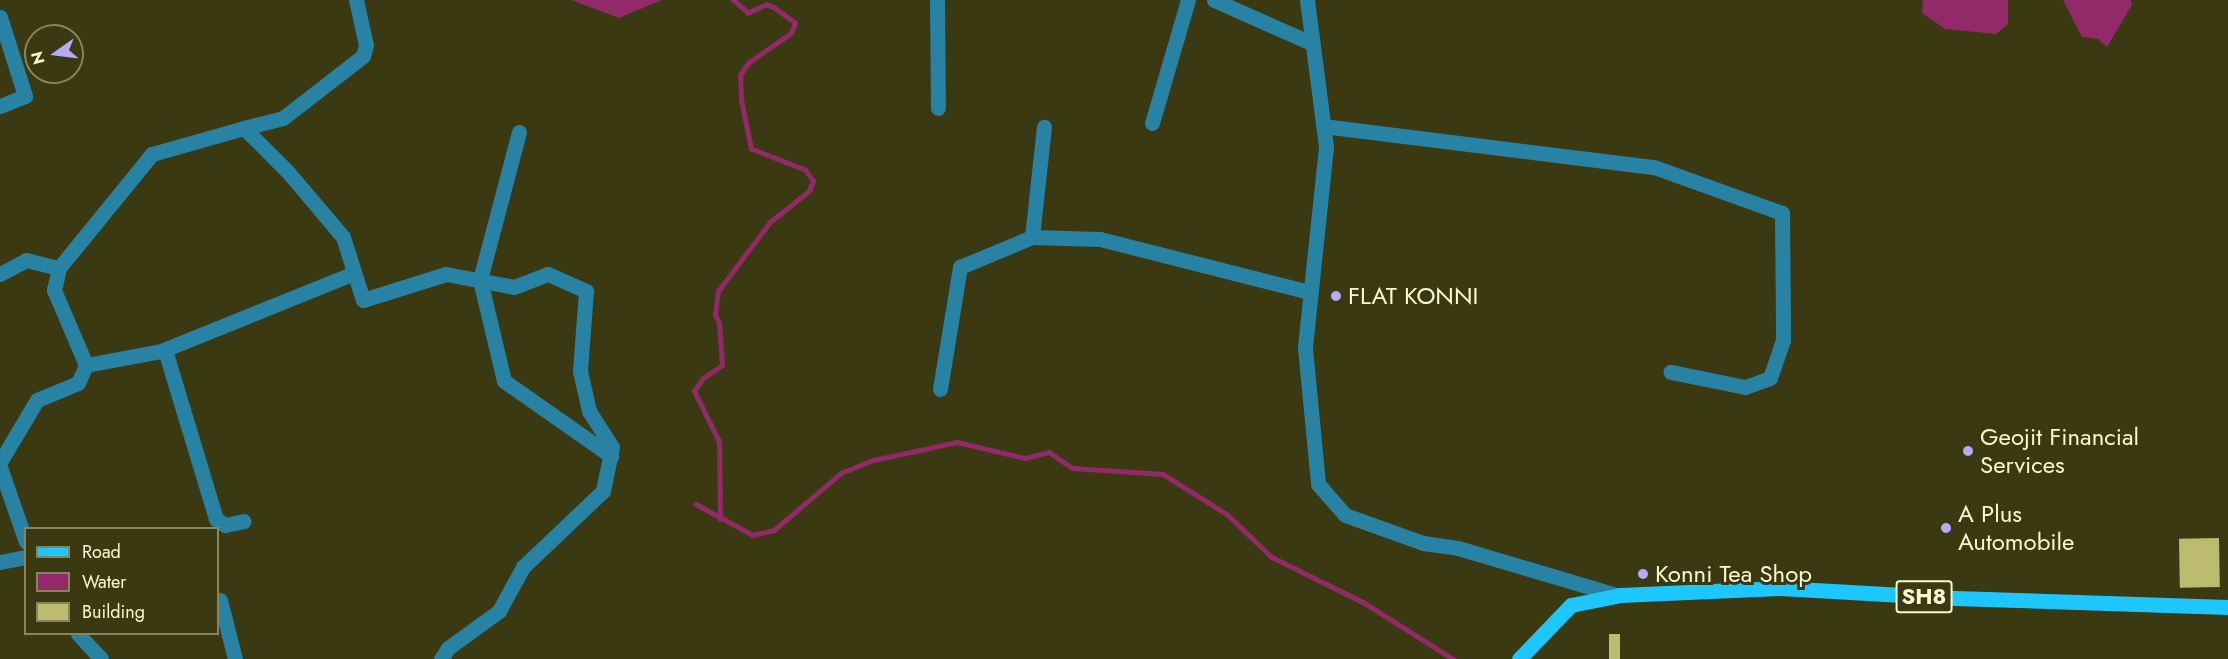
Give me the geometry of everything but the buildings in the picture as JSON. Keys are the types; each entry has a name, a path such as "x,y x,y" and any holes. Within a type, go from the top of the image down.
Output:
{"main road":[{"name":"SH8","path":"1519,659 1571,605 1620,595 1780,588 1955,598 2228,607"}],"street":[{"path":"0,462 37,400 78,383 86,365 54,290 59,268 152,154 283,118 363,56 366,45 356,0"},
{"path":"937,0 938,108"},
{"path":"1152,123 1188,0"},
{"path":"1214,0 1311,43"},
{"path":"1306,0 1326,147 1305,348 1318,484 1345,515 1423,543 1458,548 1603,594 1620,595"},
{"path":"0,17 25,96 0,106"},
{"path":"1323,126 1654,167 1782,213 1784,340 1770,378 1745,387 1671,372"},
{"path":"1032,237 1044,127"},
{"path":"244,128 288,172 343,237 363,300 446,274 514,287 548,274 586,291 580,371 589,411 612,447 603,491 523,567 499,611 448,648 441,659"},
{"path":"519,132 480,280 504,381 610,456"},
{"path":"940,389 960,267 1032,237 1100,239 1310,292"},
{"path":"0,274 26,260 59,268"},
{"path":"86,365 165,350 354,273"},
{"path":"165,350 216,519 225,525 244,521"},
{"path":"0,467 24,536"},
{"path":"0,562 24,557"},
{"path":"220,600 236,659"},
{"path":"80,635 101,659"}],"water":[{"path":"571,0 662,0 619,18"},
{"path":"1923,0 2008,0 2008,24 1996,34 1945,29 1922,13"},
{"path":"2063,0 2131,0 2132,5 2107,47 2098,39 2082,37"}],"waterway":[{"path":"720,520 719,442 694,391 703,378 722,365 719,323 715,315 718,291 770,222 809,191 813,181 805,170 751,149 741,100 740,75 748,63 791,33 795,23 773,7 766,5 748,13 733,0"},
{"path":"696,504 753,535 774,530 841,473 874,460 957,442 1025,458 1049,452 1073,468 1163,474 1228,515 1272,557 1363,602 1453,659"}],"place":[{"name":"FLAT KONNI","path":"1336,296"},
{"name":"Geojit Financial Services","path":"1968,451"},
{"name":"A Plus Automobile","path":"1946,528"},
{"name":"Konni Tea Shop","path":"1643,574"}]}
